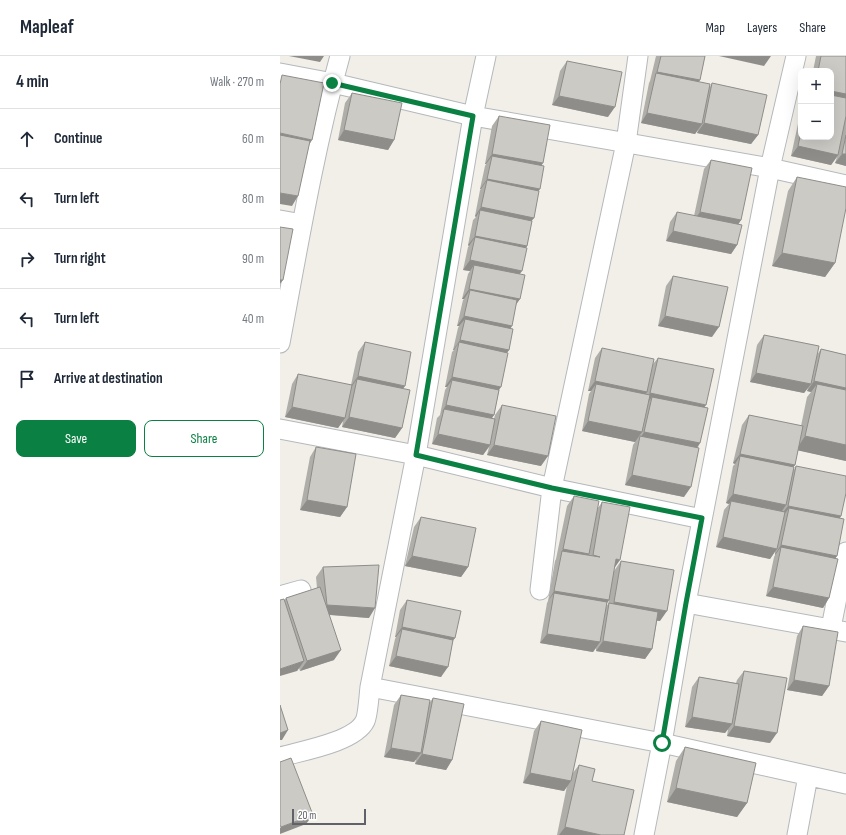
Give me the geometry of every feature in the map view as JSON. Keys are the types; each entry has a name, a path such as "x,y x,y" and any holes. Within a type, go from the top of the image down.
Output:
{"street":[{"path":"280,342 302,224 332,83 340,56"},
{"path":"280,757 342,740 355,733 365,721 370,687 416,455 473,116 486,56"},
{"path":"540,590 552,488 626,142 638,56"},
{"path":"644,835 702,518 770,168 796,56"},
{"path":"280,73 332,83 473,116 770,168 846,185"},
{"path":"280,220 302,224"},
{"path":"280,429 416,455 552,488 702,518"},
{"path":"686,603 838,630 846,552"},
{"path":"280,596 301,590"},
{"path":"370,687 662,743 846,784"},
{"path":"797,835 808,776"}],"building":[{"path":"661,56 705,56 700,80 657,72"},
{"path":"821,56 846,56 846,94 834,92 834,68 819,68"},
{"path":"567,61 622,72 615,107 559,96"},
{"path":"656,73 710,84 702,124 647,113"},
{"path":"282,75 324,83 312,140 280,133 280,84"},
{"path":"712,83 767,95 758,135 704,123"},
{"path":"352,93 402,103 394,140 344,130"},
{"path":"834,96 846,98 846,116 838,155 798,146 799,140 834,140"},
{"path":"499,116 550,125 543,163 492,154"},
{"path":"280,135 310,141 298,196 280,193"},
{"path":"846,135 846,154 842,154"},
{"path":"492,156 544,166 540,189 487,179"},
{"path":"711,160 752,168 741,220 700,212"},
{"path":"797,177 846,187 846,208 835,263 782,253"},
{"path":"487,180 539,191 534,218 481,207"},
{"path":"480,210 532,221 527,246 475,236"},
{"path":"677,212 742,225 737,245 673,231"},
{"path":"280,227 293,229 283,280 280,280"},
{"path":"475,237 527,248 522,271 470,260"},
{"path":"474,265 525,275 520,299 469,289"},
{"path":"673,276 728,287 719,327 665,316"},
{"path":"470,290 517,300 512,326 464,316"},
{"path":"465,319 513,329 509,350 460,340"},
{"path":"764,335 819,346 811,384 756,373"},
{"path":"365,342 411,352 405,386 358,376"},
{"path":"459,342 508,353 501,387 452,377"},
{"path":"602,348 654,359 647,392 595,381"},
{"path":"821,349 846,355 846,388 814,381"},
{"path":"658,358 714,369 706,405 650,393"},
{"path":"298,374 352,385 345,418 292,407"},
{"path":"357,379 410,390 402,428 349,417"},
{"path":"452,380 499,390 494,415 446,405"},
{"path":"596,384 650,395 642,432 588,421"},
{"path":"817,384 846,390 846,445 805,436"},
{"path":"652,397 708,408 700,443 644,432"},
{"path":"502,405 556,416 548,456 494,445"},
{"path":"444,409 495,419 490,445 438,434"},
{"path":"749,415 803,426 795,465 740,454"},
{"path":"640,436 699,448 691,487 632,475"},
{"path":"316,447 356,454 347,507 307,500"},
{"path":"740,456 794,467 786,505 733,494"},
{"path":"796,466 846,476 846,493 841,516 788,506"},
{"path":"574,496 599,501 589,554 563,549"},
{"path":"731,501 785,512 777,549 723,537"},
{"path":"602,502 630,507 620,560 616,559 609,600 554,591 562,551 600,557 593,555"},
{"path":"789,508 844,519 837,556 781,545"},
{"path":"421,517 476,528 468,567 412,556"},
{"path":"781,547 838,559 829,598 773,587"},
{"path":"621,561 674,570 667,611 614,602"},
{"path":"379,565 375,608 327,605 323,567"},
{"path":"320,587 341,650 307,661 286,598"},
{"path":"554,593 607,602 600,642 547,634"},
{"path":"284,599 304,661 280,669 280,600"},
{"path":"407,600 461,611 455,638 402,627"},
{"path":"609,603 658,612 652,649 603,641"},
{"path":"803,626 838,632 829,686 794,680"},
{"path":"402,629 453,640 448,667 396,656"},
{"path":"744,671 787,678 777,733 734,726"},
{"path":"699,677 739,684 732,724 692,717"},
{"path":"401,695 430,700 421,753 391,748"},
{"path":"433,698 464,704 452,760 422,754"},
{"path":"280,705 288,730 280,733"},
{"path":"541,721 582,730 571,781 530,773"},
{"path":"685,747 756,763 747,803 676,788"},
{"path":"291,758 313,815 281,827 280,762"},
{"path":"579,765 595,769 592,781 634,790 624,835 601,835 565,827"}],"route":[{"path":"332,83 473,116 416,455 552,488 702,518 662,743"}]}
